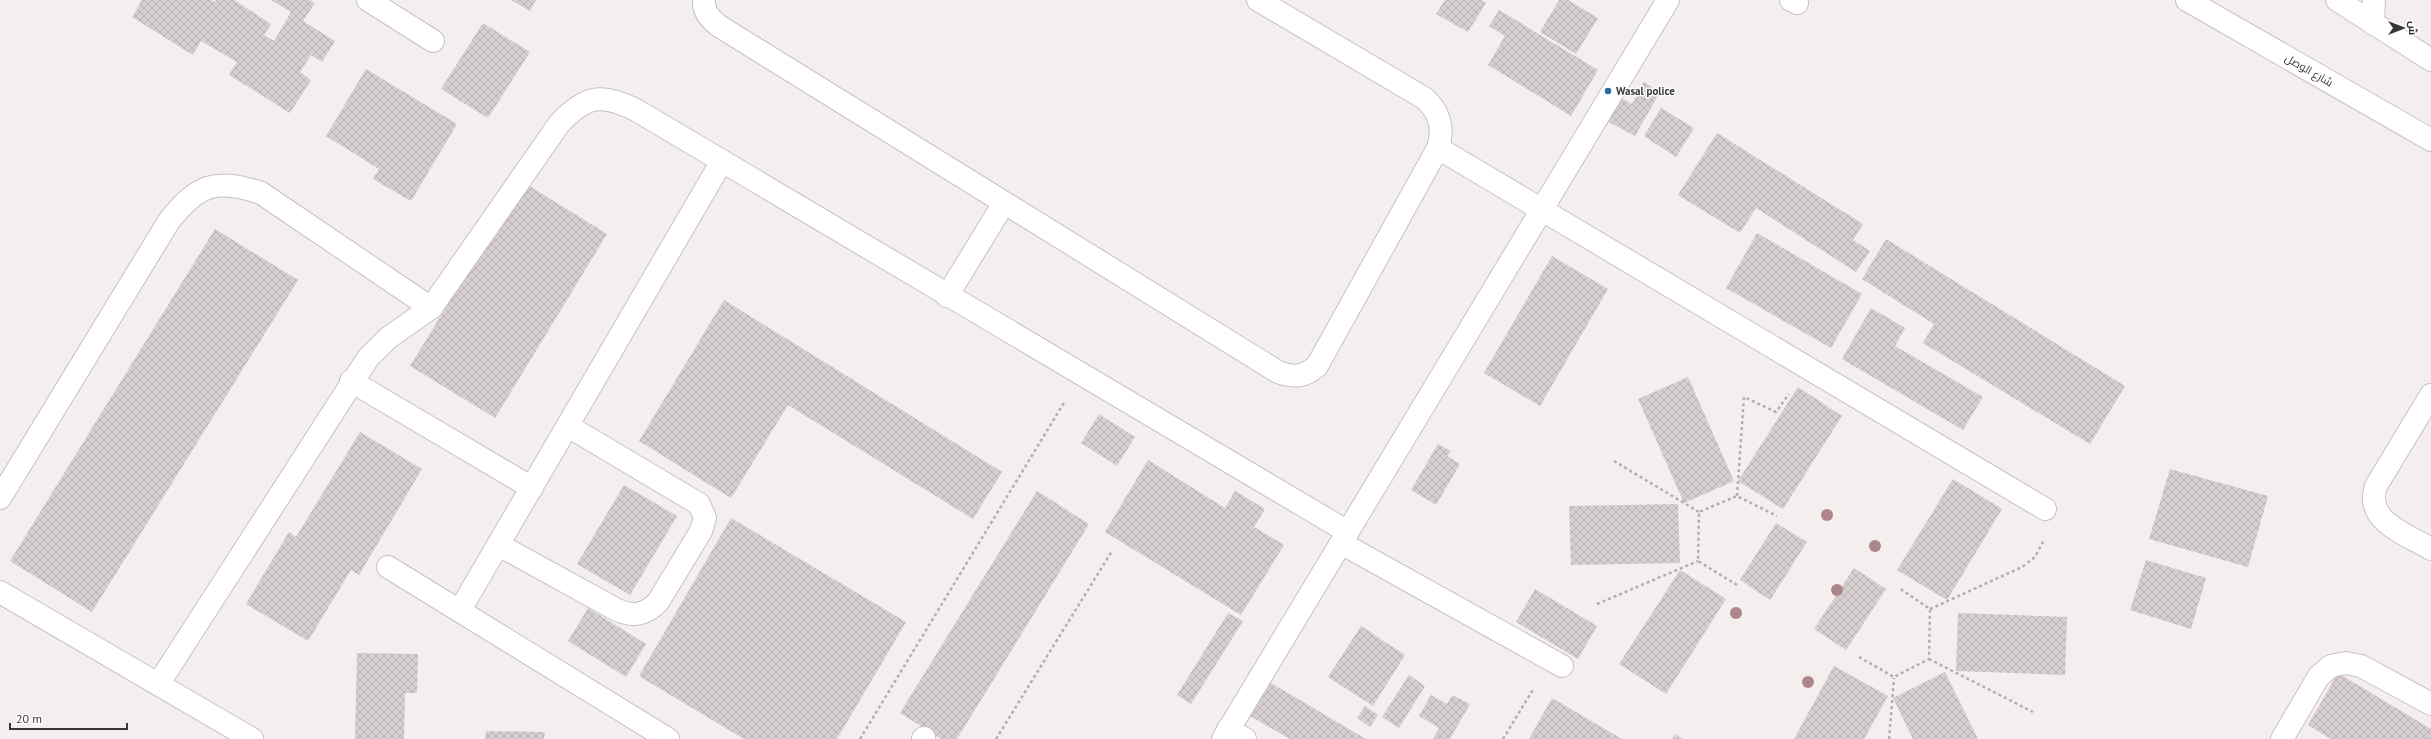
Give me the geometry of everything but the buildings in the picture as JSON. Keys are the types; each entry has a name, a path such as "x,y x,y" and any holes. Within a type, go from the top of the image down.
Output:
{"main road":[{"path":"368,0 433,41"},
{"path":"704,0 707,12 712,21 719,26 1278,372 1288,376 1298,377 1309,373 1316,366 1438,148 1441,126 1432,106 1424,98 1258,0"},
{"path":"1232,736 1344,537 1668,0"},
{"name":"شارع الوصل","path":"2187,0 2431,140"},
{"path":"2337,0 2431,60"},
{"path":"2373,24 2374,0"},
{"path":"159,683 351,382 368,358 388,338 431,308 559,124 574,108 594,99 616,100 722,161 1081,375 1344,537 1556,663"},
{"path":"1438,148 1543,209 2045,509"},
{"path":"460,610 722,161"},
{"path":"0,498 169,221 186,200 209,187 235,184 261,193 431,308"},
{"path":"947,296 1004,203"},
{"path":"351,382 532,488"},
{"path":"2431,395 2376,486 2373,495 2374,506 2382,518 2431,549"},
{"path":"499,545 617,610 628,615 639,615 650,610 658,602 702,531 705,518 699,504 568,426"},
{"path":"388,567 668,739"},
{"path":"0,592 159,683 252,739"},
{"path":"2282,739 2319,676 2331,666 2346,663 2361,666 2431,704"}],"path":[{"path":"1737,496 1744,397 1776,412 1808,368"},
{"path":"860,739 1081,375"},
{"path":"1614,461 1699,512"},
{"path":"1699,512 1737,496 1777,516"},
{"path":"1930,609 2022,567 2035,557 2046,535 2045,509"},
{"path":"1698,561 1699,512"},
{"path":"996,739 1112,551"},
{"path":"1698,561 1737,586"},
{"path":"1597,604 1698,561"},
{"path":"1899,588 1930,609"},
{"path":"1929,659 1930,609"},
{"path":"1859,657 1894,678"},
{"path":"1894,678 1929,659"},
{"path":"1929,659 2033,712"},
{"path":"1503,739 1556,663"},
{"path":"1889,739 1894,678"}],"place":[{"name":"Wasal police","path":"1608,91"}]}
